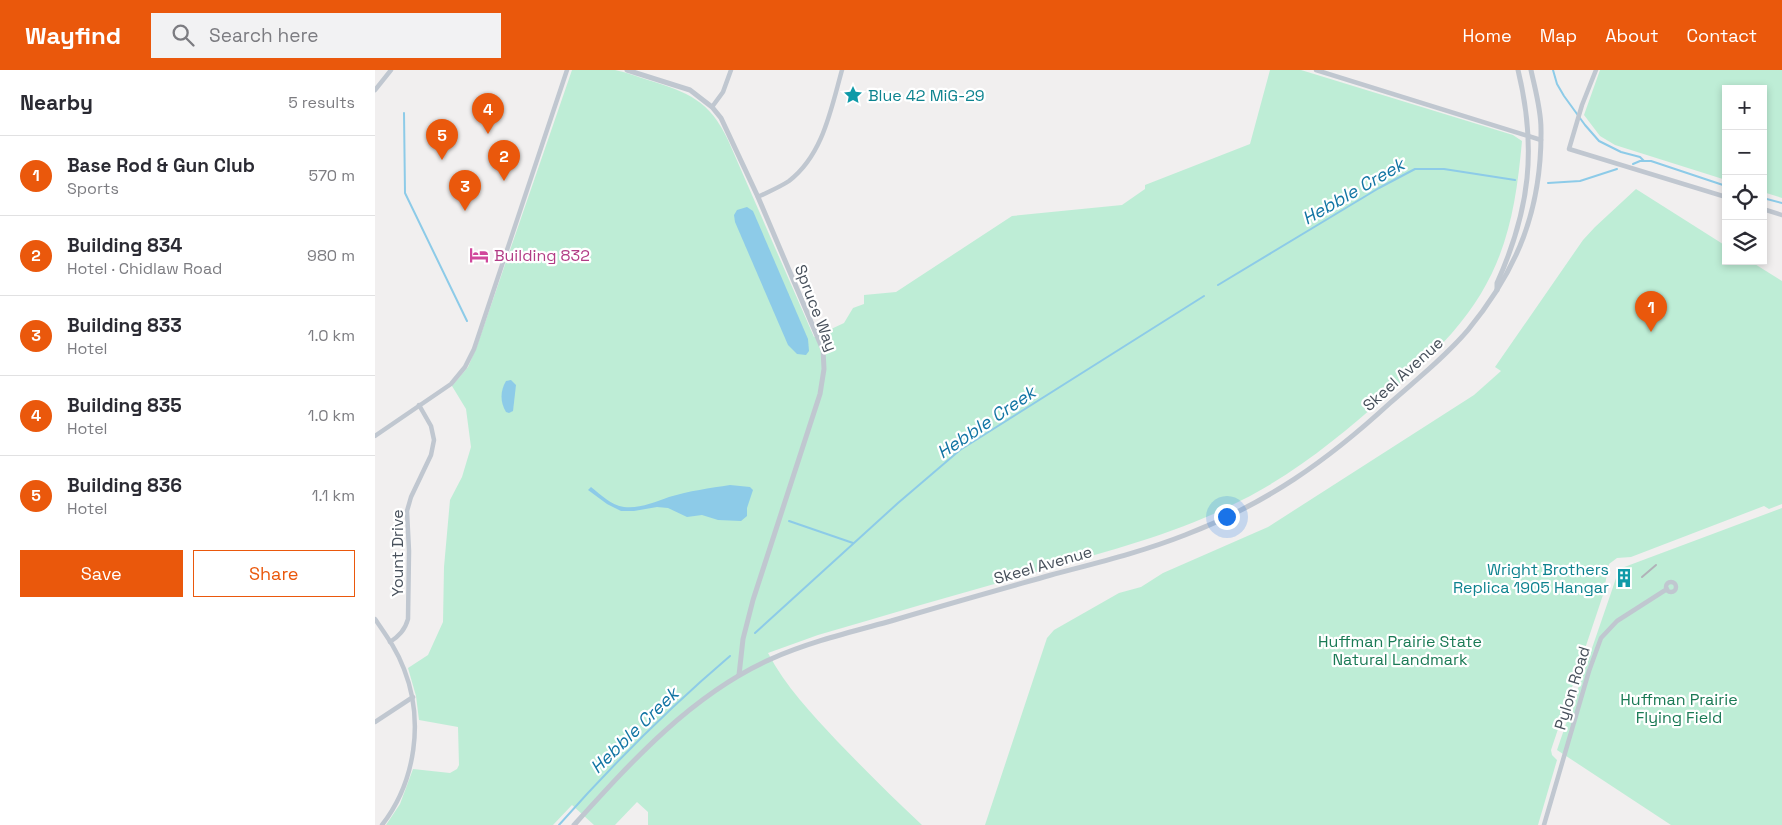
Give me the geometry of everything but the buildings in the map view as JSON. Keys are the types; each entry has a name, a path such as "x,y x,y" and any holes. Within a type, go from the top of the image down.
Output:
{"street":[{"path":"375,90 391,70"},
{"path":"375,436 451,384 465,367 474,349 567,70"},
{"name":"Spruce Way","path":"627,70 690,90 712,107 721,118 758,197 823,350 824,369 820,394 749,613 743,639 739,675"},
{"path":"712,107 723,92 731,70"},
{"path":"758,197 788,182 809,161 818,147 842,70"},
{"path":"1316,70 1541,140"},
{"name":"Skeel Avenue","path":"1497,290 1497,283 1515,238 1527,185 1529,136 1527,111 1518,70"},
{"name":"Skeel Avenue","path":"574,825 607,789 686,712 739,675 771,659 829,638 1096,563 1183,536 1250,506 1323,461 1382,411 1466,332 1503,284 1514,262 1536,198 1541,140 1540,116 1531,70"},
{"path":"1596,70 1578,118 1569,149 1722,196"},
{"path":"1767,210 1782,215"},
{"name":"Yount Drive","path":"390,642 404,630 408,619 409,551 407,511 411,497 433,447 433,430 419,405"},
{"name":"Pylon Road","path":"1544,825 1589,671 1601,638 1617,621 1667,589"},
{"path":"375,619 403,667 413,697 415,733 409,769 396,803 382,825"},
{"path":"375,722 413,697"}],"green space":[{"path":"572,70 615,70 662,84 696,100 714,116 728,140 814,337 844,323 853,308 864,304 864,295 896,292 1012,216 1122,205 1145,189 1145,185 1250,144 1270,70 1301,70 1513,135 1522,141 1515,195 1504,243 1484,289 1470,311 1445,341 1388,394 1354,424 1281,478 1242,500 1172,531 818,635 768,653 799,699 837,741 922,825 648,825 648,812 637,802 615,825 594,825 572,805 553,825 386,825 400,804 413,769 450,773 457,769 459,765 458,727 419,720 416,696 408,668 428,655 443,622 444,567 450,500 462,477 471,447 466,409 452,386 468,367 477,346"},
{"path":"1600,70 1782,70 1782,198 1767,193 1767,85 1722,85 1722,179 1615,145 1600,136 1584,115"},
{"name":"Huffman Prairie State Natural Landmark","path":"1636,189 1722,243 1722,265 1756,265 1782,281 1782,504 1769,509 1764,506 1631,557 1617,558 1609,564 1603,595 1551,750 1552,755 1557,760 1538,825 985,825 1047,638 1054,630 1119,593 1141,587 1163,573 1268,527 1474,395 1501,371 1495,367 1583,240"},
{"name":"Huffman Prairie Flying Field","path":"1782,508 1782,825 1671,825 1557,750 1619,569"}],"water":[{"path":"747,207 753,211 808,339 809,351 806,355 797,354 788,345 735,222 734,215 737,210"},
{"path":"511,380 516,385 513,411 509,413 504,408 501,397 506,381"},
{"path":"730,485 750,487 753,490 747,508 747,516 741,521 718,520 702,515 687,517 668,508 657,507 621,511 607,504 588,490 591,487 610,502 619,506 635,507 684,493"}],"waterway":[{"path":"1553,70 1557,84 1564,96 1599,141 1621,152 1640,157 1644,161"},
{"path":"404,113 405,193 467,321"},
{"name":"Hebble Creek","path":"1633,164 1640,161 1651,161 1722,185"},
{"name":"Hebble Creek","path":"1218,285 1379,188 1415,169 1444,169 1515,180"},
{"name":"Hebble Creek","path":"1548,183 1580,181 1617,169"},
{"name":"Hebble Creek","path":"1767,199 1782,203"},
{"name":"Hebble Creek","path":"755,633 898,503 960,450 1204,296"},
{"path":"789,521 853,543"},
{"name":"Hebble Creek","path":"559,825 641,738 730,656"}],"railway":[{"path":"1642,577 1656,565"}],"place":[{"name":"Blue 42 MiG-29","path":"853,95"},
{"name":"Building 835","path":"488,134"},
{"name":"Building 836","path":"442,160"},
{"name":"Building 834","path":"504,181"},
{"name":"Building 833","path":"465,211"},
{"name":"Building 832","path":"479,255"},
{"name":"Base Rod & Gun Club","path":"1651,332"},
{"name":"Wright Brothers Replica 1905 Hangar","path":"1624,578"}]}
